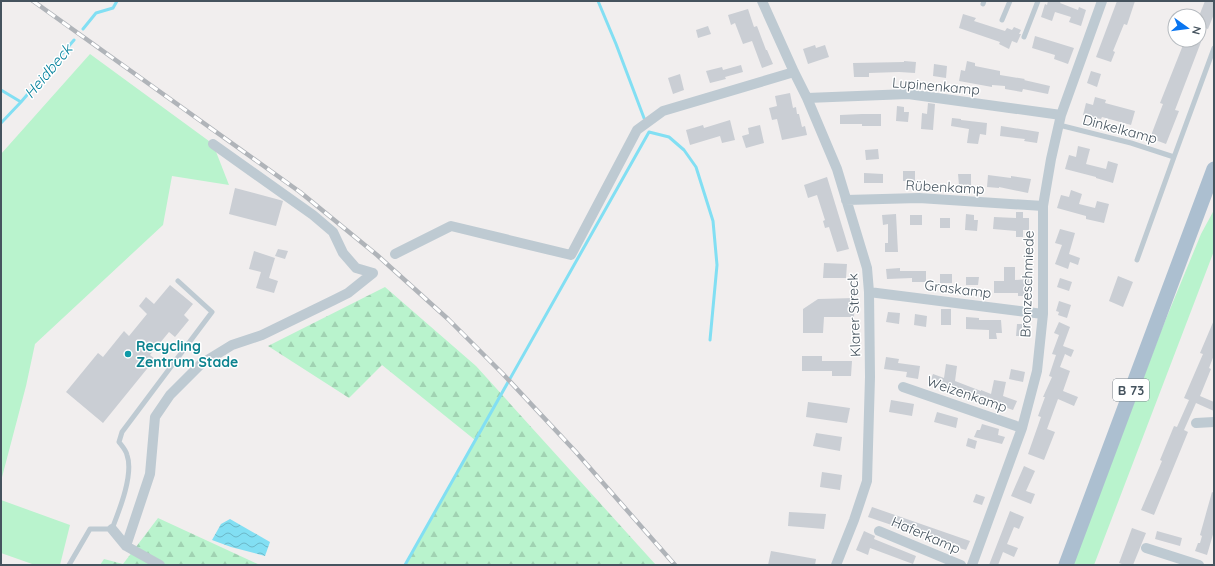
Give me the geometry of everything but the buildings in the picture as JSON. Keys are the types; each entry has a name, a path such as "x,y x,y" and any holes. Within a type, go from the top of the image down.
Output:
{"main road":[{"name":"B 73","path":"1066,565 1214,169"},
{"path":"1197,214 1214,191"}],"street":[{"name":"Klarer Streck","path":"762,1 807,98 837,169 867,268 869,292 870,377 867,481 854,520 836,565"},
{"name":"Bronzeschmiede","path":"972,565 1022,428 1037,371 1043,314 1043,206 1051,160 1060,120 1102,1"},
{"path":"395,254 451,226 571,256 637,130 663,111 794,72"},
{"name":"Lupinenkamp","path":"807,98 908,94 1060,120"},
{"path":"126,546 150,474 155,417 170,395 201,364 232,345 262,335 348,293 372,273 356,268 343,253 333,232 313,215 213,144"},
{"name":"Rübenkamp","path":"846,200 918,198 1043,206"},
{"name":"Graskamp","path":"869,292 1043,314"},
{"name":"Weizenkamp","path":"903,387 1022,428"},
{"path":"1196,423 1214,422"},
{"path":"112,529 126,546 160,565"},
{"name":"Haferkamp","path":"879,531 961,565"},
{"path":"1146,548 1199,565"}],"lane":[{"path":"1002,20 1010,1"},
{"path":"1024,38 1038,1"},
{"path":"1137,260 1214,48"},
{"name":"Dinkelkamp","path":"1060,120 1174,157"},
{"path":"69,565 90,529 112,529 122,504 130,468 127,455 119,442 122,432 212,312 178,281"}],"green space":[{"path":"90,54 213,144 229,185 172,176 163,225 35,344 26,386 1,481 1,154"},
{"path":"1214,210 1214,251 1094,565 1073,565 1161,331 1201,234"},
{"path":"385,287 476,366 656,565 405,565 475,440 382,365 349,398 268,346"},
{"path":"1,500 70,525 60,565 35,565 1,553"},
{"path":"158,518 260,565 100,565 104,559 123,564"}],"water":[{"path":"230,519 270,542 265,556 231,547 212,540 221,524"}],"waterway":[{"name":"Heidbeck","path":"83,29 96,13 113,8 117,1"},
{"path":"598,1 644,118"},
{"name":"Heidbeck","path":"1,90 21,102 74,40"},
{"path":"1,123 21,102"},
{"path":"405,565 649,132 669,137 684,150 696,167 713,221 717,265 710,340"}],"railway":[{"path":"33,1 300,192 377,255 448,319 502,373 575,451 675,565"}],"place":[{"name":"Recycling Zentrum Stade","path":"128,354"}]}
